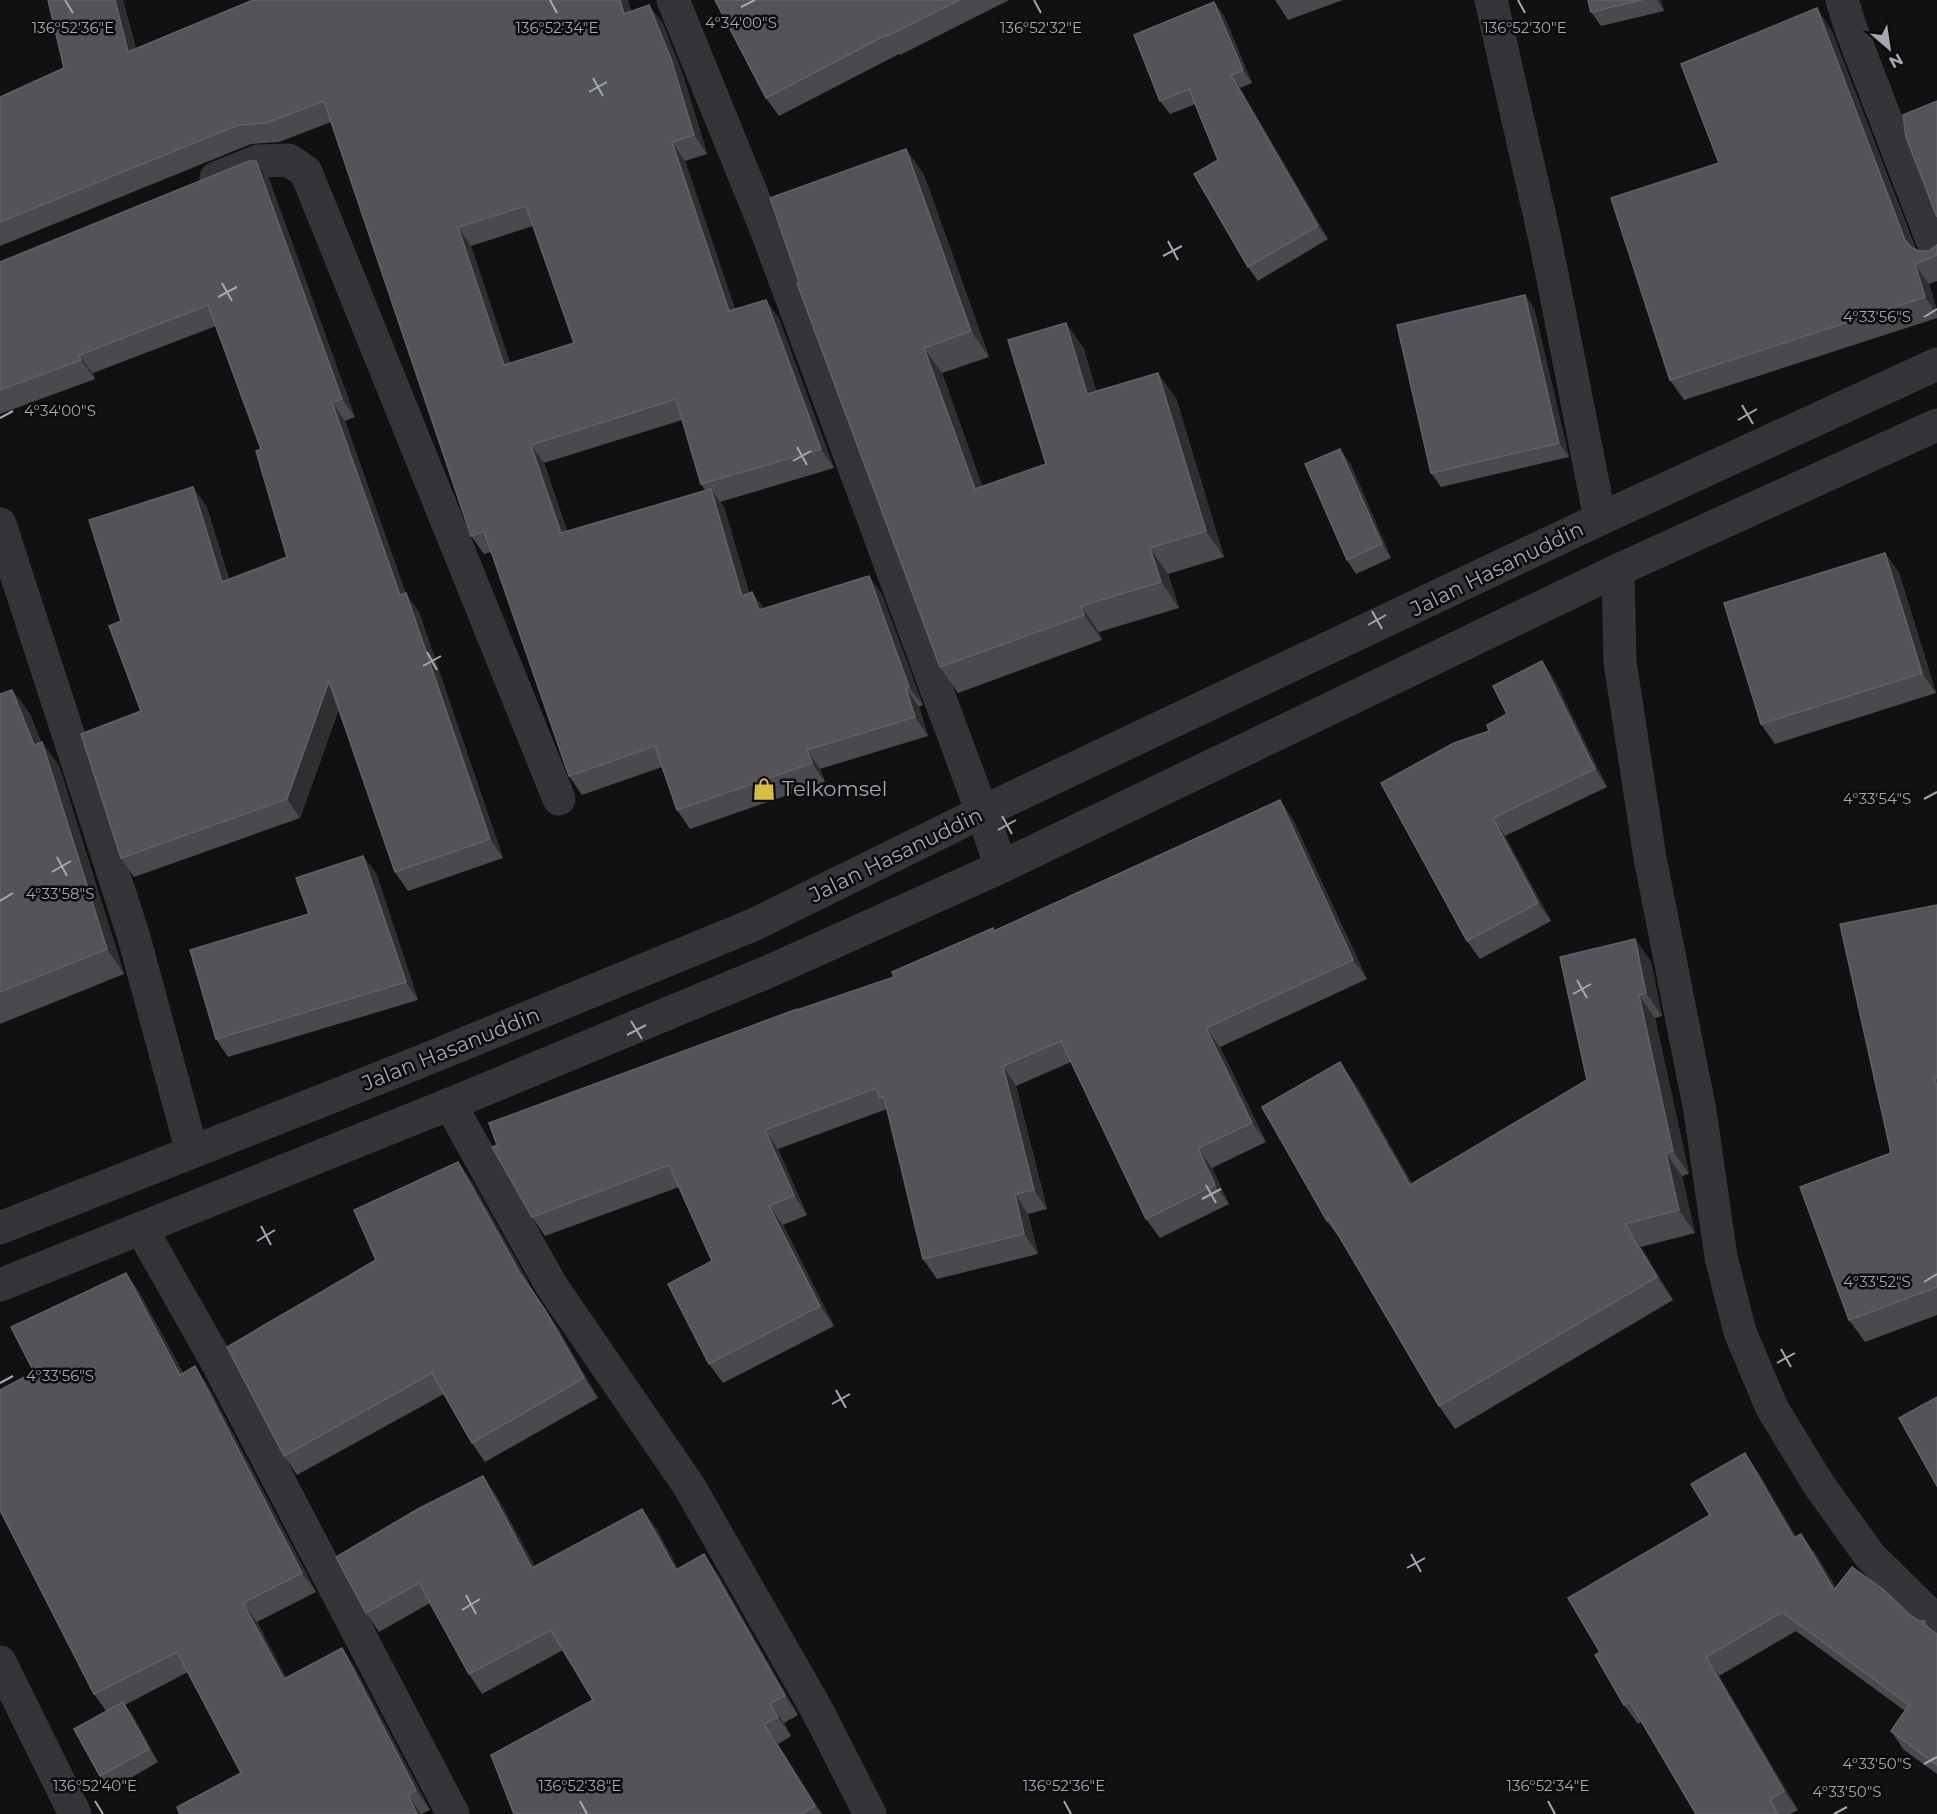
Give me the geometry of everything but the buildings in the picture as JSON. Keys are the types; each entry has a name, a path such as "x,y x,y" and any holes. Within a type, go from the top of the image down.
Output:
{"street":[{"path":"673,0 766,229 1001,867"},
{"path":"1491,0 1546,244 1600,519"},
{"path":"1842,0 1937,253"},
{"path":"194,187 258,161 289,160 306,172 559,799"},
{"name":"Jalan Hasanuddin","path":"0,1228 417,1063 753,925 982,812 1600,519 1937,364"},
{"path":"0,1285 450,1104 772,970 1001,867 1618,570 1937,425"},
{"path":"0,524 133,934 192,1152"},
{"path":"1618,570 1620,662 1650,858 1700,1111 1721,1257 1740,1332 1772,1408 1819,1485 1870,1556 1937,1622"},
{"path":"450,1104 551,1285 689,1486 817,1710 870,1814"},
{"path":"141,1228 217,1362 453,1814"},
{"path":"0,1662 75,1814"}],"place":[{"name":"Telkomsel","path":"764,789"}]}
